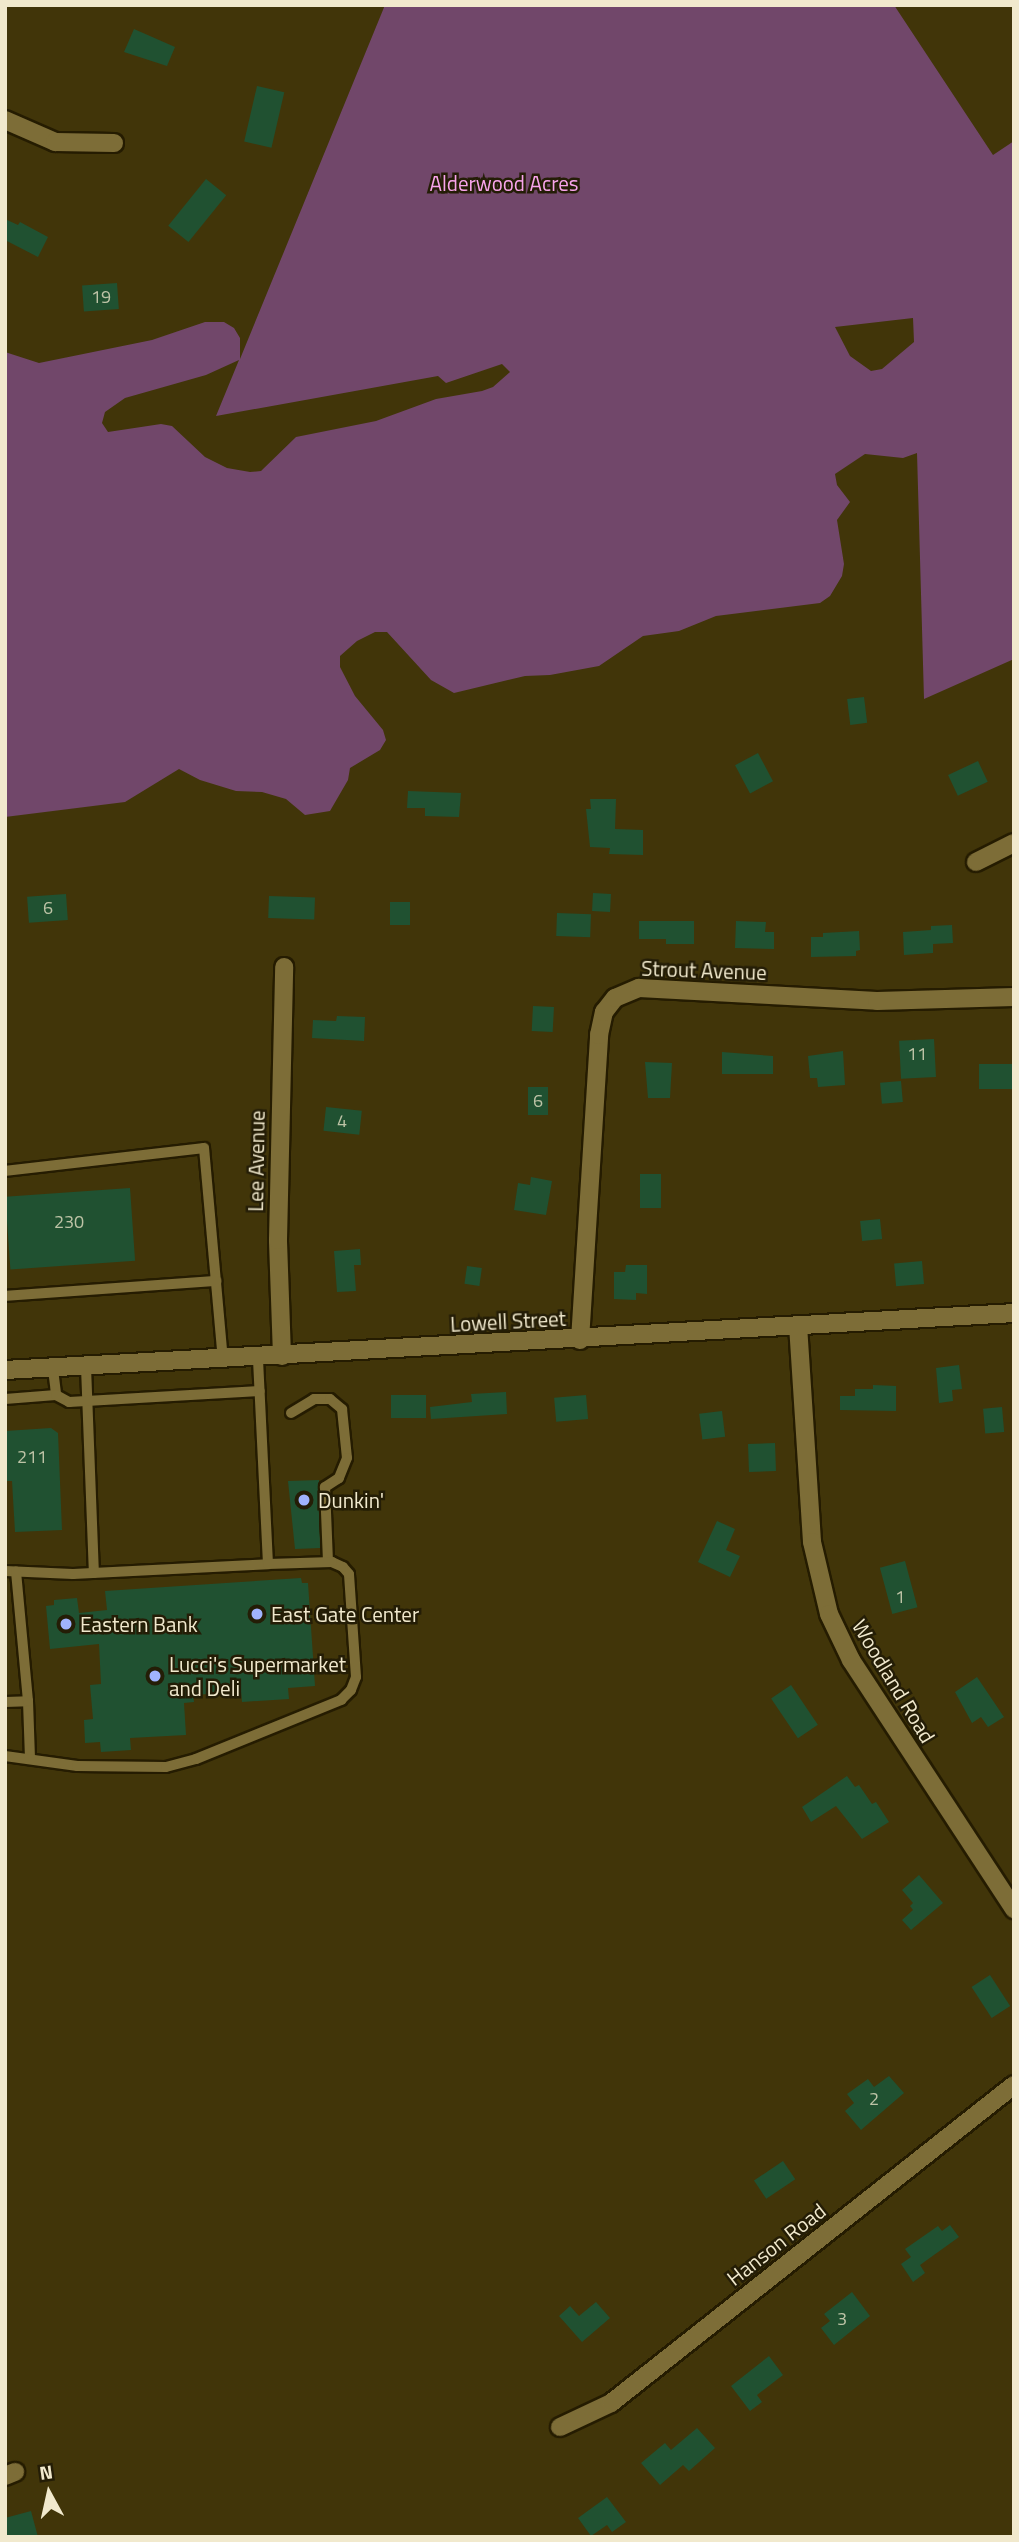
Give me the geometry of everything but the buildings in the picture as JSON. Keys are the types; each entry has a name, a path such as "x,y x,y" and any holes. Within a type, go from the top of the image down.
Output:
{"street":[{"path":"5,120 55,142 114,143"},
{"path":"976,862 1014,843"},
{"name":"Lee Avenue","path":"282,1356 278,1226 284,967"},
{"name":"Strout Avenue","path":"580,1340 599,1035 604,1012 615,998 639,988 877,1001 1014,997"},
{"name":"Lowell Street","path":"5,1370 580,1340 1014,1312"},
{"name":"Woodland Road","path":"798,1325 812,1542 829,1614 851,1660 1014,1909"},
{"name":"Hanson Road","path":"560,2427 611,2403 1014,2085"}],"lane":[{"path":"5,1171 204,1148 223,1360"},
{"path":"5,1296 216,1281"},
{"path":"258,1358 268,1564"},
{"path":"86,1367 94,1573"},
{"path":"53,1369 56,1395"},
{"path":"5,1399 56,1395 69,1402 260,1391"},
{"path":"290,1413 314,1399 330,1399 342,1409 347,1458 339,1478 325,1487 328,1562"},
{"path":"5,1756 77,1766 166,1767 196,1759 341,1700 351,1690 356,1677 351,1583 344,1567 328,1562 94,1573 11,1572 28,1701 30,1759"},
{"path":"5,1702 28,1701"}],"green space":[{"name":"Alderwood Acres","path":"385,5 894,5 993,155 1014,141 1014,659 924,699 917,453 903,458 865,454 835,474 837,485 850,502 837,520 844,564 842,576 830,596 820,603 716,616 679,631 643,636 599,666 550,675 525,676 454,693 431,680 387,632 375,632 357,641 340,656 340,667 355,696 383,730 386,740 380,750 350,768 348,780 330,811 305,815 286,799 262,792 236,791 200,780 179,769 125,802 5,817 5,352 39,363 152,340 205,322 224,322 234,328 240,338 240,359","holes":["913,318 914,342 882,369 871,371 850,356 835,327","239,360 216,416 438,376 446,383 502,364 510,372 493,387 482,391 436,399 376,421 296,437 261,471 227,468 205,457 172,426 161,424 108,432 102,423 105,412 125,398 206,375"]}],"place":[{"name":"Dunkin'","path":"304,1500"},
{"name":"East Gate Center","path":"257,1614"},
{"name":"Eastern Bank","path":"66,1624"},
{"name":"Lucci's Supermarket and Deli","path":"155,1676"}]}
